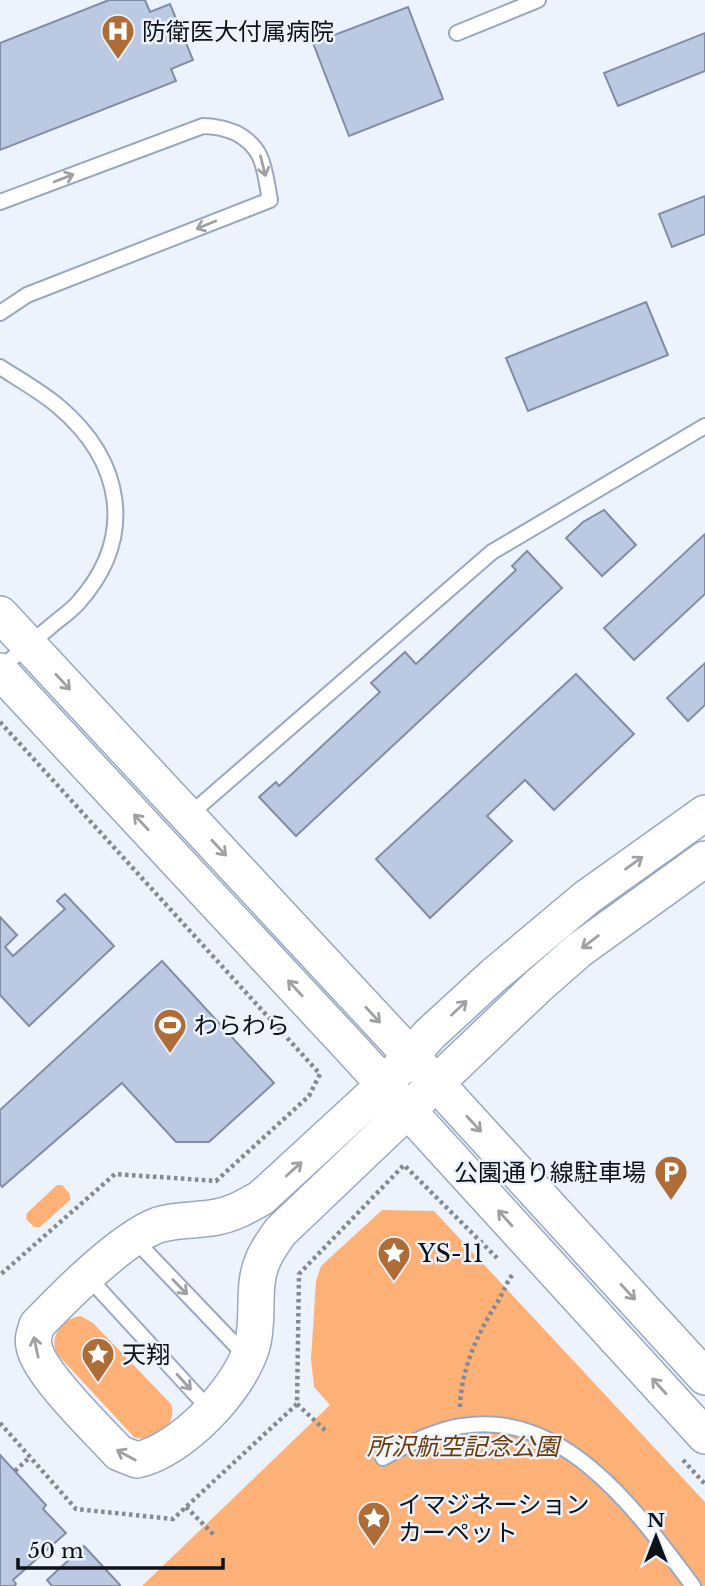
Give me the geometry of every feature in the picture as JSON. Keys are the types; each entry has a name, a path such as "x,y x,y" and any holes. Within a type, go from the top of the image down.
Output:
{"street":[{"path":"0,614 705,1377"},
{"path":"0,670 384,1085 691,1445"},
{"path":"705,813 586,898 546,931 430,1034 384,1085 261,1198 218,1217 160,1224 133,1238 37,1325 33,1345 41,1364 110,1443 127,1458 150,1458 186,1435 233,1384 248,1358 256,1328 262,1261 280,1232 493,1028 579,950 705,859"}],"lane":[{"path":"457,33 538,0"},
{"path":"0,202 204,126 219,126 252,142 260,155 270,200 27,295 0,313"},
{"path":"0,367 52,401 82,431 108,474 116,509 113,545 106,564 78,603 0,670"},
{"path":"188,816 492,552 705,426"},
{"path":"133,1238 248,1358"},
{"path":"88,1277 210,1410"},
{"path":"383,1458 408,1444 461,1426 487,1424 526,1429 578,1458 625,1501 693,1586"}],"path":[{"path":"0,722 320,1074 309,1096 216,1181 115,1174 0,1275"},
{"path":"0,1423 76,1509 173,1519 296,1404 299,1274 404,1165 503,1264"},
{"path":"461,1426 461,1391 477,1339 487,1316 513,1274 522,1284"},
{"path":"296,1404 327,1432"},
{"path":"691,1445 705,1483"},
{"path":"15,1471 30,1457"},
{"path":"186,1507 215,1536"}],"green space":[{"path":"57,1185 62,1185 70,1194 70,1200 40,1227 34,1227 26,1219 27,1213"},
{"name":"所沢航空記念公園","path":"382,1210 434,1211 705,1502 705,1586 142,1586 330,1405 314,1387 311,1359 316,1281 321,1266"},
{"path":"81,1316 93,1323 171,1404 171,1419 163,1431 150,1438 134,1437 57,1354 54,1341 59,1329 68,1320"}],"building":[{"path":"109,0 145,0 150,12 170,4 193,60 171,69 176,81 0,150 0,43"},
{"path":"408,7 443,99 349,136 313,43"},
{"path":"705,33 705,71 618,106 604,73"},
{"path":"705,196 705,234 672,247 659,214"},
{"path":"646,302 668,355 528,411 506,358"},
{"path":"604,510 636,545 602,576 566,538 583,522"},
{"path":"705,534 705,594 634,660 604,628"},
{"path":"527,551 562,588 296,836 259,797 276,782 279,786 380,692 371,683 405,652 416,664 516,570 512,566"},
{"path":"705,663 705,705 688,721 667,698"},
{"path":"576,674 634,734 554,810 525,780 487,816 512,841 430,918 376,859"},
{"path":"65,894 114,946 29,1026 0,995 0,917 17,935 5,947 13,956 65,909 57,901"},
{"path":"162,961 274,1083 209,1142 176,1142 122,1083 2,1187 0,1110"},
{"path":"0,1455 46,1505 43,1509 66,1533 13,1580 16,1584 14,1586 0,1586"},
{"path":"84,1546 119,1586 52,1586 47,1580"}],"place":[{"name":"防衛医大付属病院","path":"118,61"},
{"name":"わらわら","path":"170,1055"},
{"name":"公園通り線駐車場","path":"671,1202"},
{"name":"YS-11","path":"394,1283"},
{"name":"天翔","path":"98,1384"},
{"name":"イマジネーション カーペット","path":"374,1548"}]}
